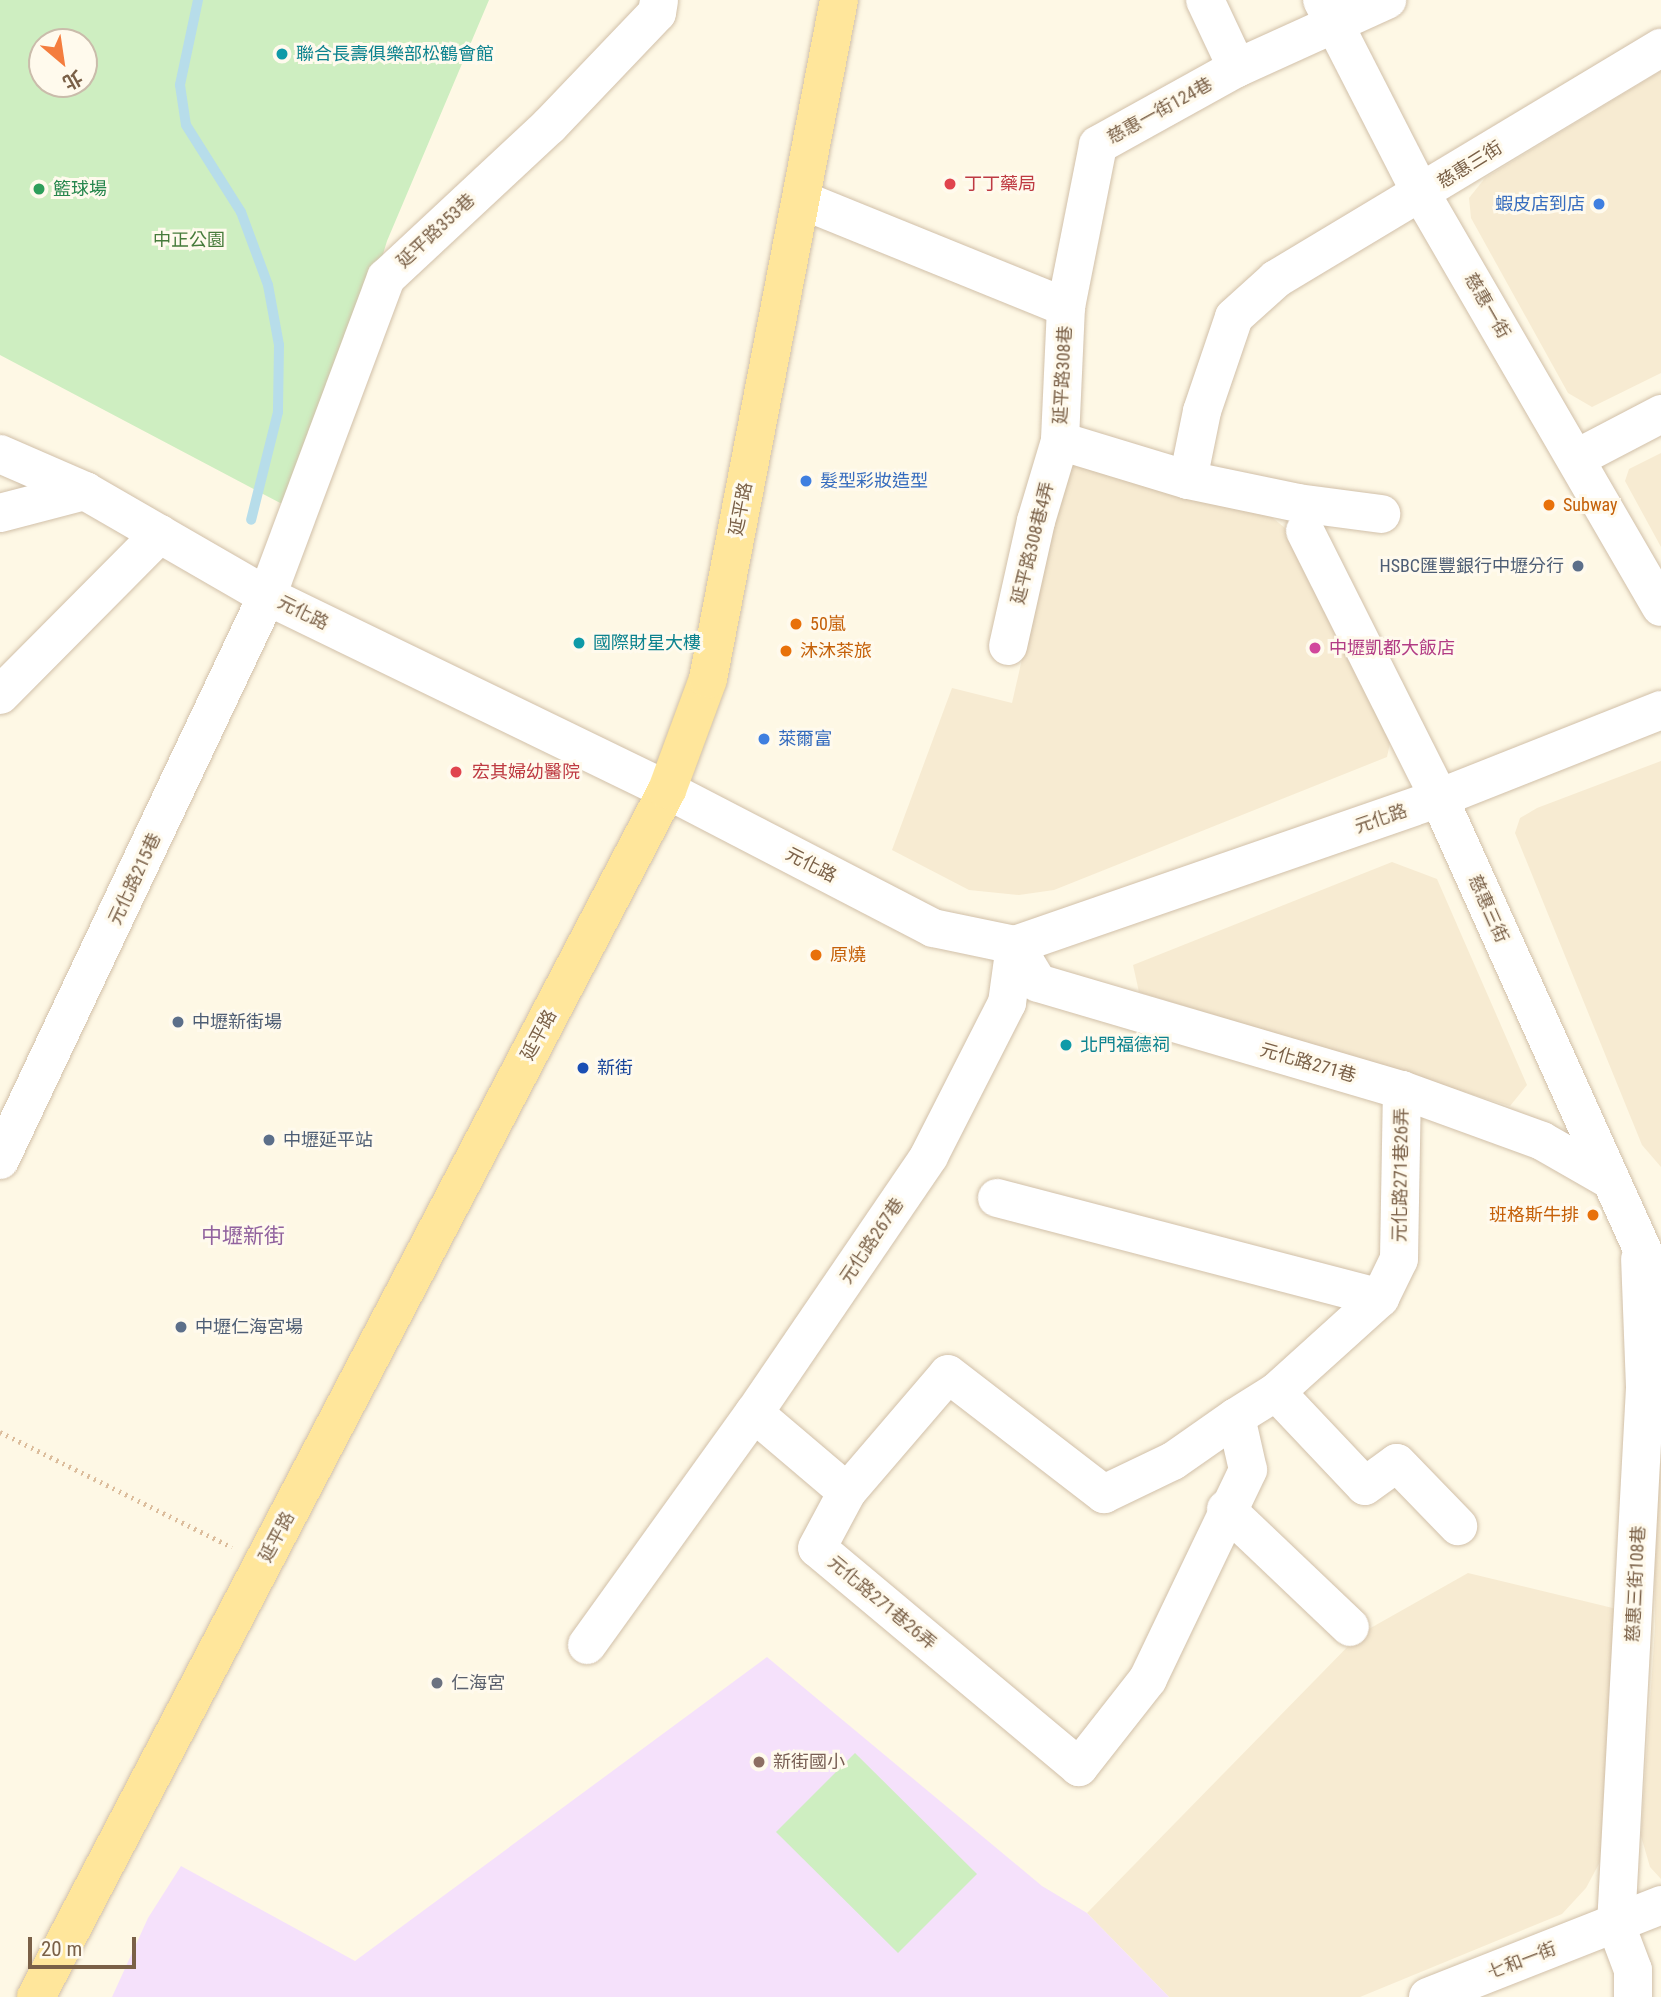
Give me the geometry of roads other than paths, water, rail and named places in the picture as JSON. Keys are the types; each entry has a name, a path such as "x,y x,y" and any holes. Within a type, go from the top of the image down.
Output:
{"main road":[{"name":"延平路","path":"36,1997 667,790 708,679 839,0"}],"street":[{"name":"延平路353巷","path":"267,596 386,278 549,126 657,13 659,0"},
{"path":"1205,0 1237,68"},
{"name":"慈惠一街124巷","path":"1066,307 1098,145 1328,14 1387,0"},
{"name":"慈惠一街","path":"1328,14 1422,194 1661,607"},
{"name":"慈惠三街","path":"1188,480 1202,411 1234,317 1276,279 1422,194 1661,48"},
{"name":"延平路308巷","path":"802,200 1066,307 1060,441 1188,480 1298,503 1381,514"},
{"path":"1577,458 1661,414"},
{"name":"延平路308巷4弄","path":"1008,646 1036,522 1060,441"},
{"name":"元化路","path":"0,454 85,491 267,596 667,790 933,928 1015,945 1439,798 1661,710"},
{"path":"0,513 85,491"},
{"name":"慈惠三街","path":"1305,531 1439,798 1610,1180 1650,1238 1661,1291"},
{"path":"0,695 160,534"},
{"name":"元化路215巷","path":"0,1160 267,596"},
{"name":"元化路271巷","path":"1015,945 1038,983 1402,1090 1542,1141 1610,1180"},
{"name":"元化路267巷","path":"587,1645 754,1413 929,1156 1007,1003 1015,945"},
{"name":"元化路271巷26弄","path":"1236,1417 1248,1470 1226,1509 1147,1679 1079,1767 817,1549 847,1492 948,1374 1104,1494 1172,1461 1236,1417 1276,1392 1380,1298 1399,1259 1402,1090"},
{"path":"997,1198 1380,1298"},
{"name":"慈惠三街108巷","path":"1616,1925 1645,1387 1650,1238"},
{"path":"1276,1392 1365,1486 1397,1463 1458,1525"},
{"path":"754,1413 847,1492"},
{"path":"1226,1509 1350,1628"},
{"name":"七和一街","path":"1428,1997 1661,1905"},
{"path":"1616,1925 1633,1970 1633,1997"}],"waterway":[{"path":"198,0 180,85 186,125 241,212 268,285 279,345 278,412 251,520"}],"place":[{"name":"聯合長壽俱樂部松鶴會館","path":"282,54"},
{"name":"丁丁藥局","path":"950,184"},
{"name":"籃球場","path":"39,189"},
{"name":"蝦皮店到店","path":"1599,204"},
{"name":"髮型彩妝造型","path":"806,481"},
{"name":"Subway","path":"1549,505"},
{"name":"HSBC匯豐銀行中壢分行","path":"1578,566"},
{"name":"50嵐","path":"796,624"},
{"name":"國際財星大樓","path":"579,643"},
{"name":"中壢凱都大飯店","path":"1315,648"},
{"name":"沐沐茶旅","path":"786,651"},
{"name":"萊爾富","path":"764,739"},
{"name":"宏其婦幼醫院","path":"456,772"},
{"name":"原燒","path":"816,955"},
{"name":"中壢新街場","path":"178,1022"},
{"name":"北門福德祠","path":"1066,1045"},
{"name":"新街","path":"583,1068"},
{"name":"中壢延平站","path":"269,1140"},
{"name":"班格斯牛排","path":"1593,1215"},
{"name":"中壢仁海宮場","path":"181,1327"},
{"name":"仁海宮","path":"437,1683"},
{"name":"新街國小","path":"759,1762"}],"district":[{"name":"中壢新街","path":"243,1236"}],"park label":[{"name":"中正公園","path":"189,240"}]}
